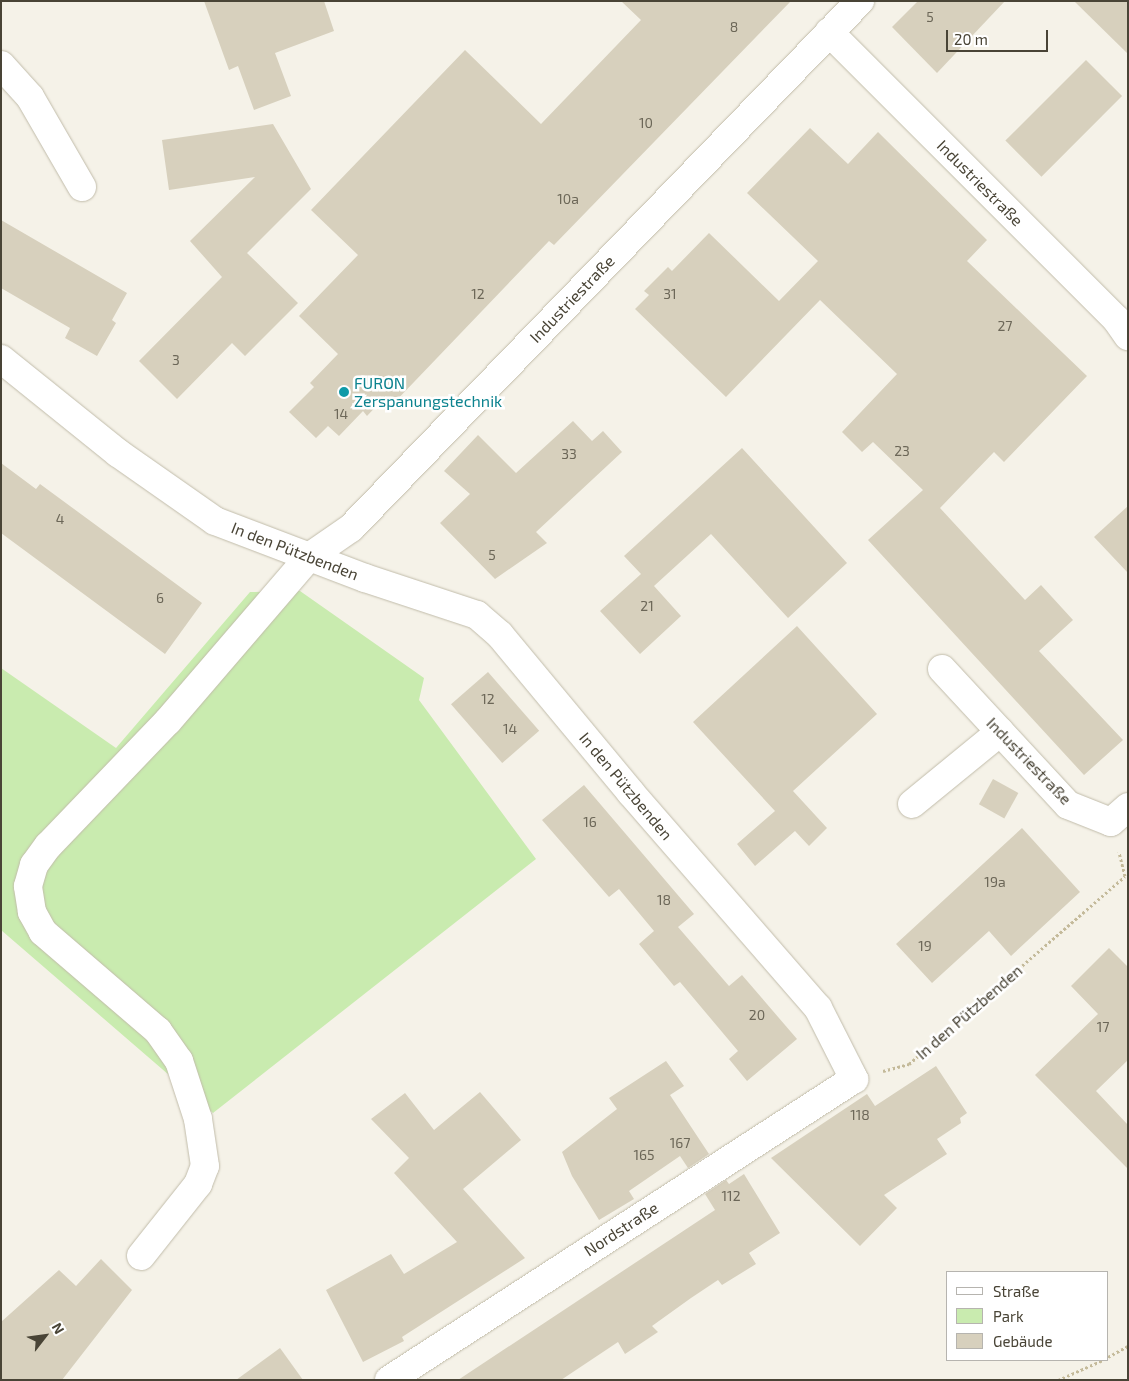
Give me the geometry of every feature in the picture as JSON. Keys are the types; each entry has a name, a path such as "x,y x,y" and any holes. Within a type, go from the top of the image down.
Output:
{"street":[{"name":"Industriestraße","path":"141,1256 198,1184 205,1166 198,1119 179,1061 158,1031 43,932 32,912 28,886 34,865 48,846 168,721 309,557 351,528 860,1"},
{"name":"Industriestraße","path":"830,32 1124,321"},
{"path":"1,65 30,97 82,188"},
{"name":"In den Pützbenden","path":"1,359 118,453 215,520 309,557 477,615 500,635 631,793 818,1008 854,1079"},
{"name":"Industriestraße","path":"942,669 1068,804 1119,814"},
{"path":"912,804 1000,732"},
{"name":"Nordstraße","path":"389,1380 854,1079"}],"path":[{"name":"In den Pützbenden","path":"854,1079 909,1064 1126,876 1119,814"},
{"path":"1109,1357 1128,1346"},
{"path":"1058,1380 1101,1361"}],"green space":[{"path":"300,591 424,678 419,700 536,859 213,1113 1,930 1,668 116,748 250,592"}],"building":[{"path":"204,1 324,1 334,31 275,53 291,96 254,110 238,66 229,70"},
{"path":"621,1 791,1 554,245 549,241 392,405 384,398 367,416 363,411 339,436 328,426 316,438 289,412 314,387 310,383 338,354 299,316 358,255 311,210 465,50 541,124 641,20"},
{"path":"918,1 1005,1 937,73 892,27"},
{"path":"1074,1 1128,1 1128,54"},
{"path":"1086,60 1122,96 1041,177 1005,141"},
{"path":"273,124 311,189 247,253 298,303 245,356 232,343 177,399 139,361 222,277 190,241 255,177 169,190 162,140"},
{"path":"810,128 848,164 878,132 987,240 967,261 1087,376 1004,462 994,452 940,508 1025,600 1041,585 1073,620 1039,651 1123,740 1084,775 868,540 923,490 873,442 862,452 842,432 897,374 820,300 726,397 635,309 649,295 644,291 668,267 672,271 709,233 779,301 818,261 747,193"},
{"path":"1,220 127,293 112,320 116,323 97,356 65,338 70,328 1,288"},
{"path":"573,421 592,441 603,431 622,452 536,532 547,543 495,579 440,523 470,494 444,471 478,435 516,473"},
{"path":"742,448 847,563 788,618 711,534 654,586 681,616 640,654 600,611 641,574 624,556"},
{"path":"1,463 36,489 40,484 202,603 165,654 1,533"},
{"path":"1128,506 1128,573 1094,537"},
{"path":"797,626 877,714 793,791 827,828 809,846 795,831 755,866 737,844 775,811 693,722"},
{"path":"488,672 539,731 502,763 451,704"},
{"path":"993,779 1018,793 1004,818 979,804"},
{"path":"584,785 694,914 678,927 729,986 742,975 797,1039 747,1081 729,1059 738,1051 680,982 674,986 639,944 654,931 619,889 609,897 542,820"},
{"path":"1022,828 1080,892 1011,956 989,931 932,983 896,944"},
{"path":"1109,948 1128,967 1128,1060 1096,1091 1128,1125 1128,1169 1035,1075 1098,1014 1071,986"},
{"path":"666,1061 684,1086 670,1095 709,1154 688,1168 680,1156 629,1191 634,1199 599,1220 572,1176 562,1152 617,1109 609,1098"},
{"path":"936,1066 967,1113 960,1118 961,1123 937,1139 947,1154 884,1195 897,1208 860,1246 771,1158 867,1094 875,1106"},
{"path":"480,1092 521,1140 463,1189 525,1258 402,1337 404,1341 363,1362 326,1290 391,1254 404,1274 457,1242 394,1173 409,1158 371,1119 405,1093 434,1130"},
{"path":"744,1174 780,1233 749,1253 756,1264 722,1285 718,1280 691,1298 652,1326 658,1332 625,1354 618,1342 561,1380 458,1380 715,1210 705,1194 726,1180 729,1184"},
{"path":"101,1259 132,1290 62,1380 1,1380 1,1322 59,1270 76,1286"},
{"path":"280,1348 303,1380 236,1380"}],"place":[{"name":"FURON Zerspanungstechnik","path":"344,392"}]}
